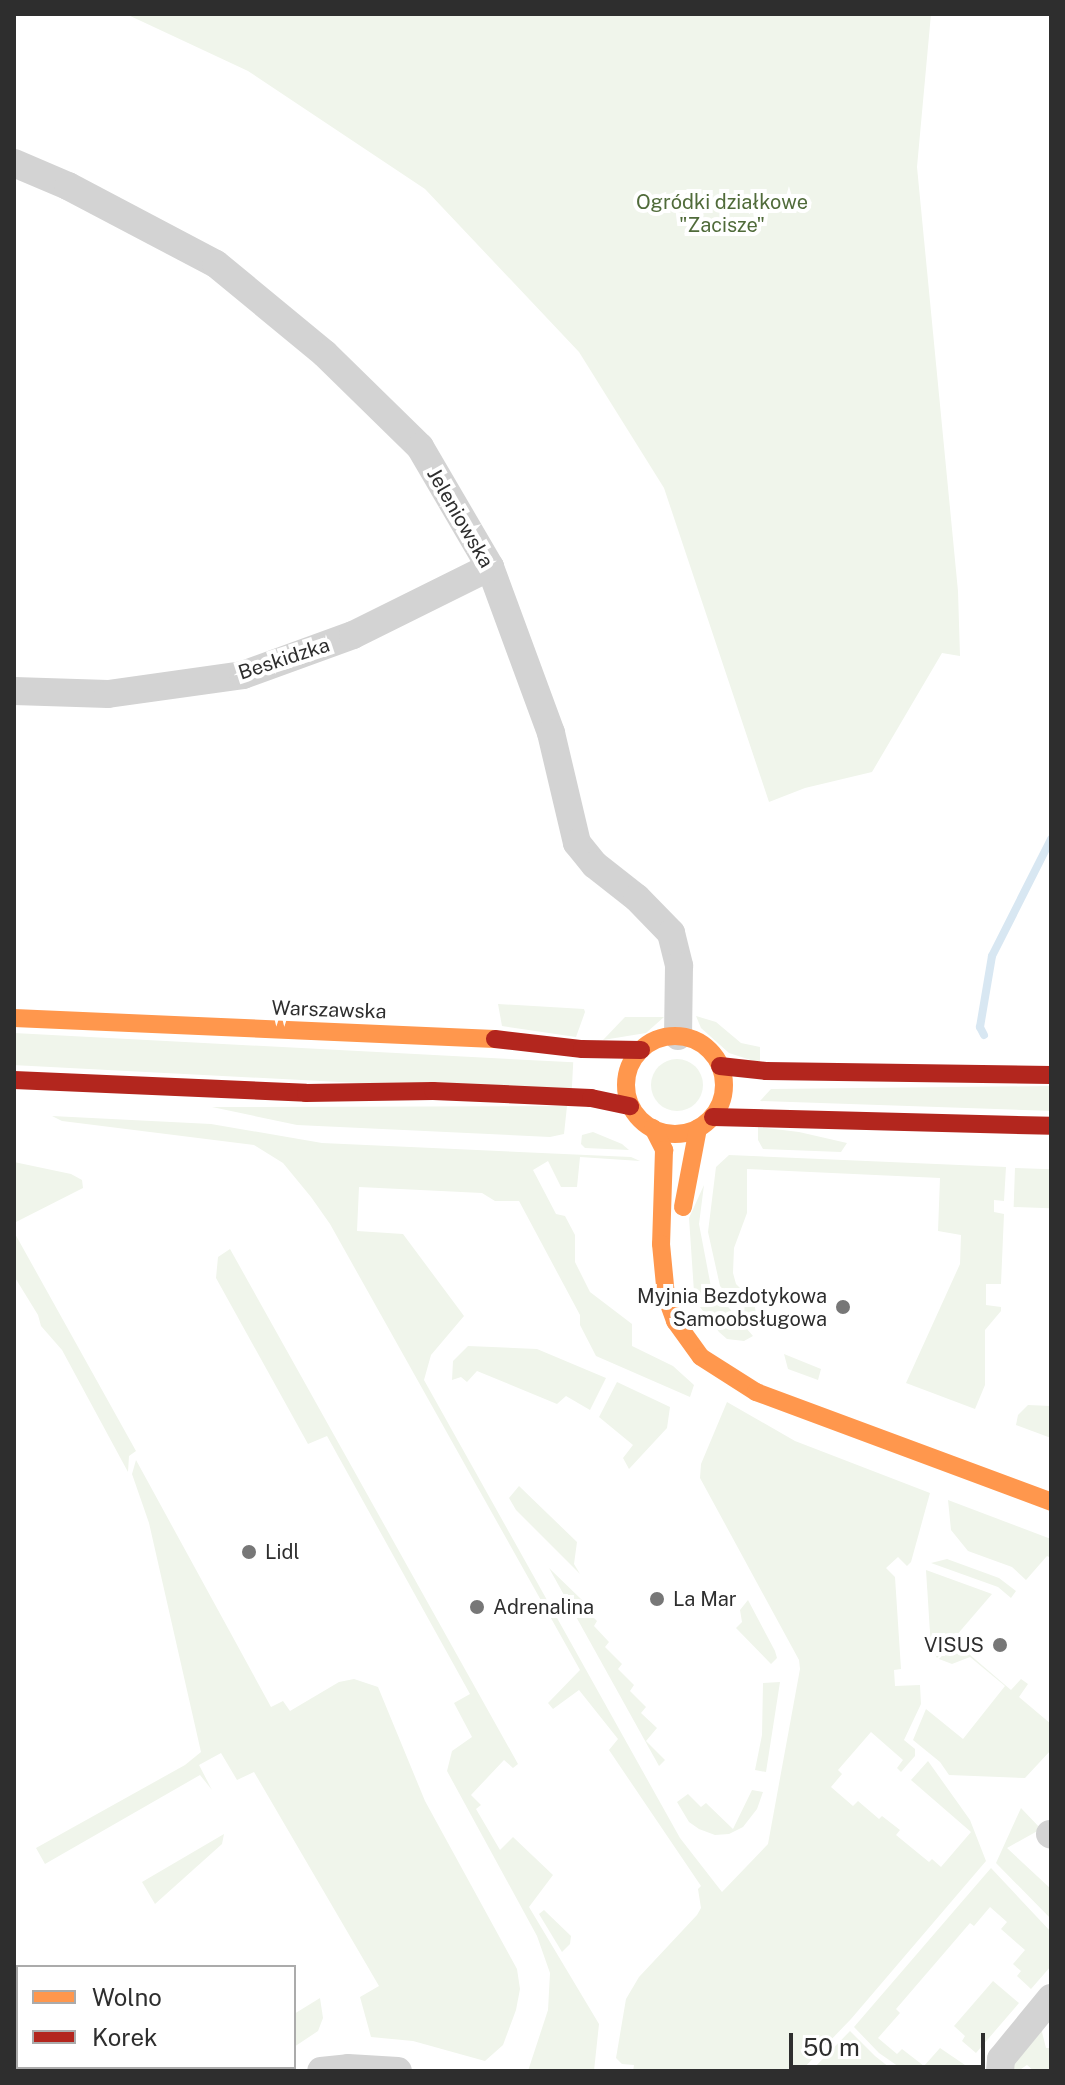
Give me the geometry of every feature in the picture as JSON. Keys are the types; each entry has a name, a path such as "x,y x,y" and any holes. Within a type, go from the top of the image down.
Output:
{"main road":[{"name":"Warszawska","path":"14,1018 502,1039 582,1049 641,1050"},
{"path":"630,1106 627,1076 641,1050 658,1039 678,1036 704,1045 720,1066 724,1089 705,1123 688,1169 681,1229 682,1277 695,1316"},
{"path":"720,1066 766,1071 1051,1075"},
{"path":"14,1080 306,1093 449,1091 591,1098 630,1106 653,1128 664,1150 661,1258 666,1296 675,1321 701,1357 756,1392 1051,1502"},
{"path":"653,1128 671,1134 705,1123 1051,1126"}],"street":[{"name":"Jeleniowska","path":"14,163 68,186 216,264 325,354 420,447 490,567 551,733 577,843 595,865 647,907 671,933 679,966 678,1036"},
{"name":"Beskidzka","path":"14,691 108,694 243,675 353,635 490,567"},
{"path":"1000,2071 1001,2059 1048,2009"},
{"path":"321,2071 348,2068 398,2071"}],"green space":[{"name":"Ogródki działkowe \"Zacisze\"","path":"126,14 931,14 917,167 958,591 960,656 942,653 872,772 805,788 769,802 664,488 579,352 425,189 248,71"},
{"path":"498,1004 584,1009 585,1012 576,1037 502,1026"},
{"path":"696,1016 716,1022 741,1043 760,1047 760,1063 729,1053 701,1028"},
{"path":"625,1017 664,1017 646,1033 603,1040"},
{"path":"14,1033 573,1062 572,1094 14,1065"},
{"path":"677,1059 695,1067 703,1085 695,1103 677,1111 659,1103 651,1085 659,1067"},
{"path":"1051,1086 1051,1111 760,1101 771,1089"},
{"path":"567,1106 564,1134 550,1137 297,1125 212,1107"},
{"path":"52,1116 211,1124 322,1143 631,1157 640,1161 580,1157 577,1187 561,1187 548,1161 533,1170 556,1214 565,1216 575,1235 575,1262 590,1292 632,1324 632,1346 673,1366 694,1385 690,1397 596,1356 580,1325 580,1315 519,1201 495,1201 482,1193 359,1187 357,1231 403,1234 464,1316 431,1355 424,1380 680,1838 722,1892 768,1844 800,1669 799,1660 700,1478 701,1464 727,1402 795,1441 930,1493 911,1562 907,1566 898,1557 886,1568 895,1577 901,1669 894,1670 895,1686 920,1685 921,1704 904,1740 915,1749 915,1756 901,1772 897,1768 903,1760 871,1732 838,1770 842,1774 831,1787 853,1806 858,1801 879,1819 882,1816 900,1830 896,1835 929,1862 932,1859 941,1867 971,1832 911,1780 928,1761 970,1820 986,1861 851,2019 801,2071 633,2071 634,2065 622,2064 616,2058 626,1999 639,1977 697,1915 701,1908 698,1889 701,1886 609,1750 618,1739 579,1690 553,1709 548,1703 580,1670 330,1224 311,1197 283,1163 254,1145 62,1121"},
{"path":"758,1127 847,1143 841,1152 763,1149 758,1140"},
{"path":"593,1132 629,1150 585,1148 581,1144 582,1135"},
{"path":"729,1155 1006,1167 1004,1201 994,1200 994,1212 1004,1214 1001,1284 986,1284 986,1305 1001,1307 1001,1311 985,1330 985,1385 975,1409 906,1383 960,1264 961,1235 938,1231 940,1178 747,1169 747,1213 734,1248 733,1273 736,1284 754,1302 759,1330 720,1286 708,1232 716,1167"},
{"path":"14,1162 71,1174 82,1180 83,1188 14,1223"},
{"path":"1015,1168 1051,1169 1050,1208 1014,1207"},
{"path":"704,1185 699,1224 711,1287 753,1336 744,1341 727,1339 719,1332 700,1307 694,1292 689,1218"},
{"path":"14,1232 136,1451 129,1456 128,1472 62,1350 41,1326 38,1315 14,1276"},
{"path":"230,1249 518,1764 513,1768 504,1760 471,1795 481,1805 476,1809 500,1850 513,1837 553,1875 529,1907 599,2024 594,2071 528,2071 548,2010 550,1973 537,1936 447,1771 452,1751 472,1737 454,1703 470,1694 327,1436 308,1444 216,1278 218,1257"},
{"path":"468,1346 537,1349 606,1378 590,1410 566,1396 557,1404 477,1371 467,1382 461,1377 452,1380 453,1361"},
{"path":"784,1354 821,1369 818,1380 788,1369"},
{"path":"617,1382 670,1407 667,1428 629,1469 623,1458 633,1445 599,1417"},
{"path":"1028,1405 1051,1406 1051,1438 1016,1425 1018,1415"},
{"path":"136,1460 271,1707 283,1701 290,1711 339,1682 354,1679 378,1687 425,1801 517,1969 520,1989 516,2010 503,2045 485,2061 413,2041 371,2037 360,1997 379,1986 254,1772 237,1780 221,1753 199,1765 212,1790 200,1775 45,1864 36,1848 185,1765 201,1752 149,1523 132,1474"},
{"path":"519,1486 577,1542 574,1564 580,1574 516,1510 509,1498"},
{"path":"948,1500 1051,1539 1051,1558 1047,1556 1026,1580 1012,1567 968,1551 951,1530"},
{"path":"947,1559 999,1578 1016,1591 1011,1598 998,1587 931,1563"},
{"path":"549,1568 583,1601 580,1604 597,1621 594,1626 609,1642 605,1647 622,1664 618,1669 634,1685 630,1691 646,1707 641,1713 657,1728 646,1741 665,1760 659,1766"},
{"path":"926,1570 992,1594 937,1658 931,1648"},
{"path":"748,1600 775,1651 777,1658 771,1664 736,1628 742,1622 740,1610"},
{"path":"955,1642 1011,1690 1021,1679 1028,1684 1019,1697 1051,1724 1051,1750 1025,1778 949,1775 940,1762 913,1740 926,1709 963,1739 1005,1686 970,1657 952,1664 939,1659"},
{"path":"780,1682 766,1772 755,1770 762,1735 763,1683"},
{"path":"752,1790 763,1792 757,1809 743,1827 729,1834 715,1835 699,1829 689,1822 677,1802 688,1794 701,1807 706,1803 733,1829"},
{"path":"1021,1808 1041,1829 1007,1848 1051,1889 1051,1919 996,1863"},
{"path":"224,1834 222,1844 155,1904 142,1882"},
{"path":"991,1868 1051,1932 1051,1966 1031,1989 1017,1976 1021,1971 1013,1964 1025,1950 1001,1929 1007,1922 990,1907 974,1926 970,1923 896,2009 900,2013 878,2038 897,2054 902,2049 924,2066 940,2048 965,2065 902,2069 879,2053 854,2027"},
{"path":"544,1910 571,1936 570,1944 562,1952 539,1914"},
{"path":"993,1981 1019,2003 976,2053 962,2041 965,2036 954,2026"},
{"path":"320,1998 323,2018 318,2031 296,2046 296,2013"},
{"path":"1041,2028 1046,2048 1051,2048 1051,2071 1034,2071 1027,2065 1018,2071 1009,2071"},
{"path":"850,2031 875,2056 894,2071 811,2071"}],"waterway":[{"path":"984,1035 980,1027 992,956 1051,839"}],"traffic: slow":[{"path":"14,1018 495,1039"},
{"path":"675,1036 694,1040 710,1050 720,1066 724,1085 720,1104 710,1120 694,1130 675,1134 656,1130 640,1120 630,1104 626,1085 630,1066 640,1050 656,1040 675,1036"},
{"path":"653,1128 664,1150 661,1244 666,1296 675,1321 701,1357 756,1392 1051,1502"},
{"path":"683,1207 698,1128"}],"traffic: jam":[{"path":"495,1039 582,1049 641,1050"},
{"path":"720,1066 766,1071 1051,1075"},
{"path":"14,1080 306,1093 433,1091 591,1098 630,1106"},
{"path":"713,1117 1051,1126"}],"place":[{"name":"Myjnia Bezdotykowa Samoobsługowa","path":"843,1307"},
{"name":"Lidl","path":"249,1552"},
{"name":"La Mar","path":"657,1599"},
{"name":"Adrenalina","path":"477,1607"},
{"name":"VISUS","path":"1000,1645"}]}
